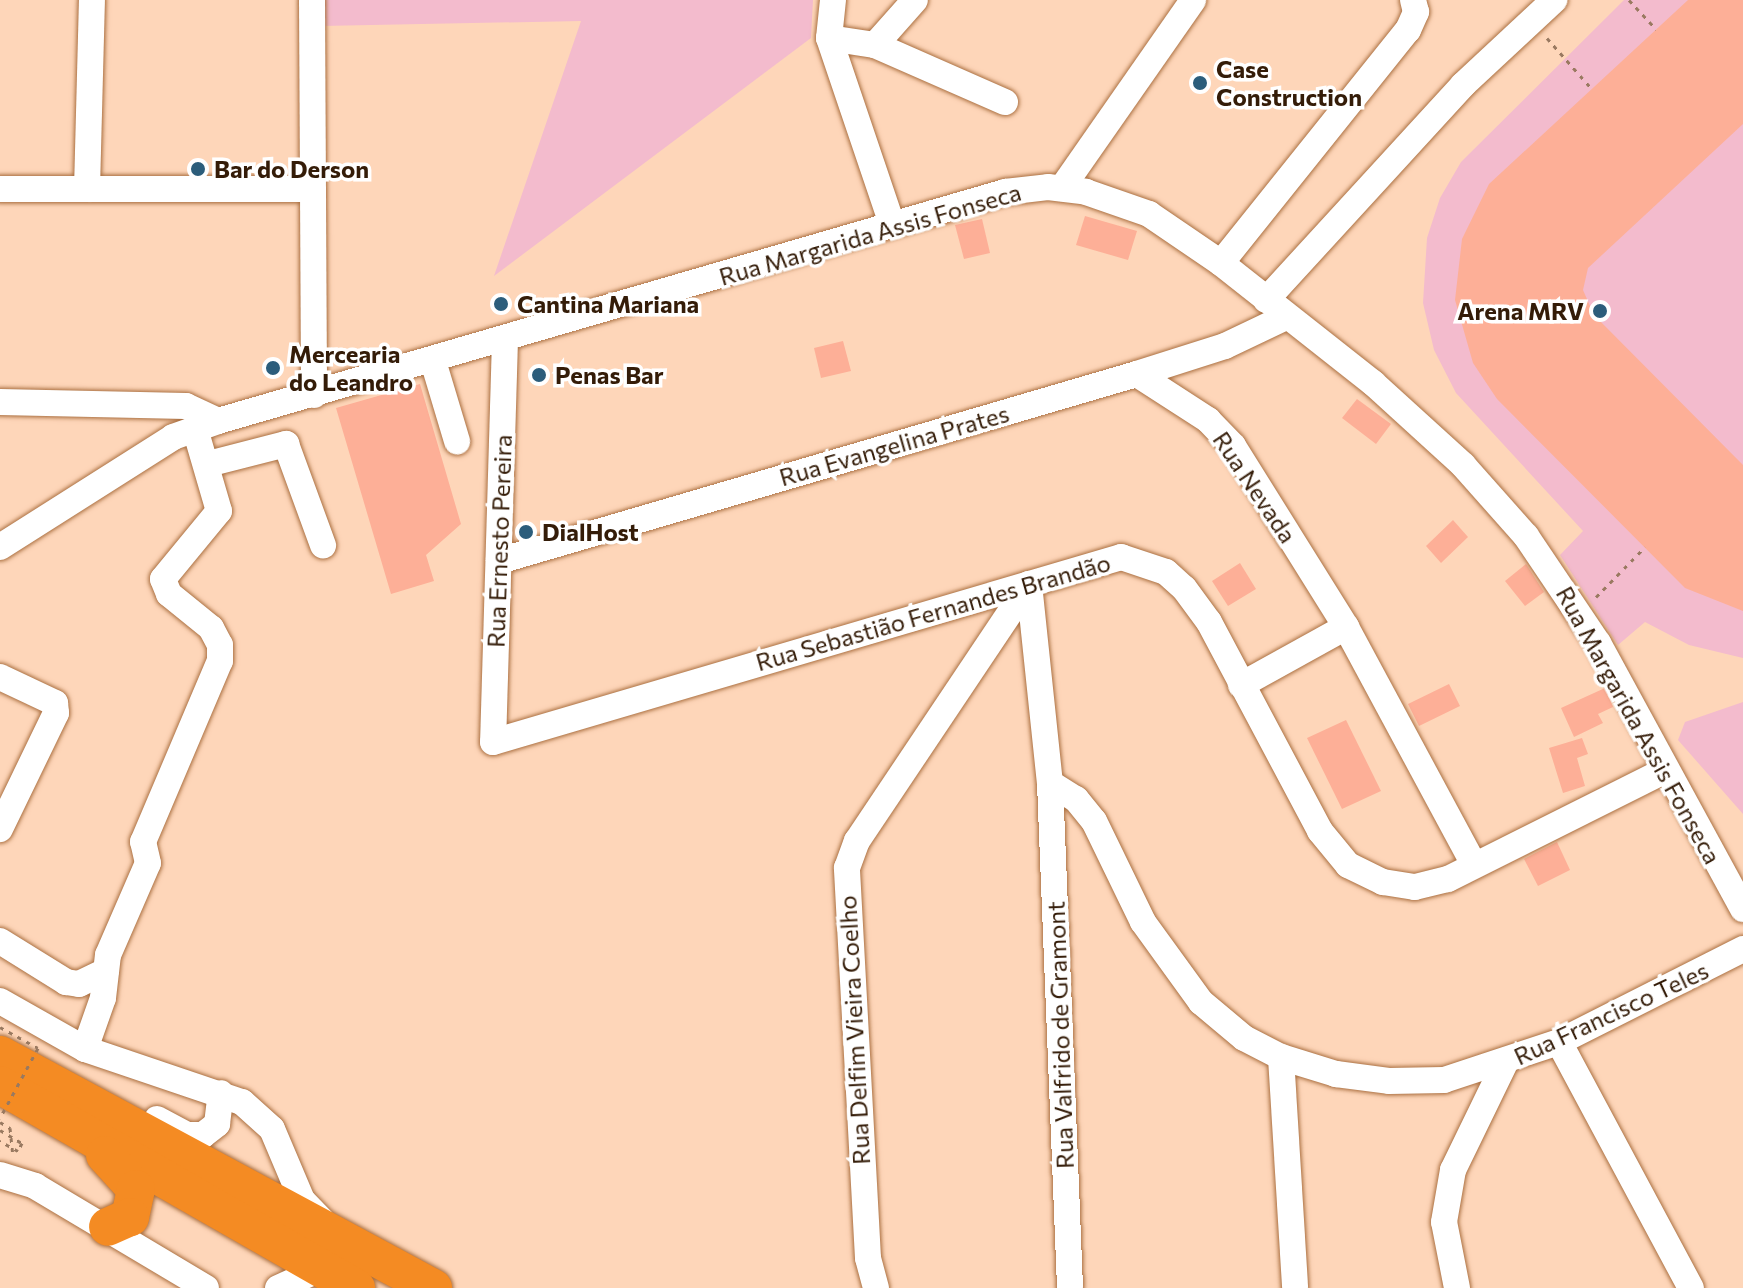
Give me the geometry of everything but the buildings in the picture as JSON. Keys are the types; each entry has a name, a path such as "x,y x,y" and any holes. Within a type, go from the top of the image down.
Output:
{"highway":[{"path":"6,1068 86,1135 136,1189 130,1217 108,1227"},
{"path":"6,1068 246,1186 433,1288"},
{"path":"86,1135 356,1288"}],"street":[{"path":"87,189 92,0"},
{"path":"312,0 314,395"},
{"path":"833,0 829,38 892,224"},
{"path":"875,45 915,0"},
{"path":"1062,188 1193,0"},
{"path":"1221,263 1408,30 1416,12 1413,0"},
{"name":"Rua Evangelina Prates","path":"499,561 1225,346 1276,309 1463,85 1554,0"},
{"path":"829,38 875,45 1005,102"},
{"name":"Rua Margarida Assis Fonseca","path":"0,547 173,437 207,425 1005,192 1062,188 1107,197 1149,214 1221,263 1373,383 1455,456 1526,536 1579,614 1743,909"},
{"path":"0,189 311,189"},
{"name":"Rua Ernesto Pereira","path":"493,742 505,340"},
{"path":"433,361 457,441"},
{"name":"Rua Nevada","path":"1137,374 1208,420 1233,446 1346,627 1474,865"},
{"path":"0,402 186,406 207,425 208,464 219,511 163,579 169,594 211,628 220,645 220,661 143,842 148,863 106,971 85,1049"},
{"path":"272,406 323,545"},
{"path":"208,464 286,444"},
{"name":"Rua Sebastião Fernandes Brandão","path":"493,742 1121,557 1166,572 1209,622 1320,831 1348,865 1402,887 1432,885 1664,771"},
{"path":"1029,584 1050,783"},
{"name":"Rua Delfim Vieira Coelho","path":"876,1288 868,1258 847,868 857,841 1029,584"},
{"path":"1241,685 1346,627"},
{"path":"0,677 55,703 56,713 0,829"},
{"name":"Rua Francisco Teles","path":"1050,783 1076,799 1094,821 1143,922 1201,1002 1244,1038 1281,1057 1336,1074 1389,1081 1444,1080 1505,1063 1559,1042 1743,949"},
{"name":"Rua Valfrido de Gramont","path":"1050,783 1070,1288"},
{"path":"0,941 66,982 79,984 106,971"},
{"path":"0,1001 85,1049 137,1071 221,1093 259,1114 272,1129 302,1200 330,1230"},
{"path":"1559,1042 1691,1288"},
{"path":"1281,1057 1295,1288"},
{"path":"1457,1288 1444,1222 1453,1170 1505,1063"},
{"path":"6,1068 90,1084 187,1135 246,1186"},
{"path":"187,1135 203,1135 217,1124 221,1093"},
{"path":"8,1176 108,1227 206,1288"},
{"path":"278,1288 320,1269"}],"path":[{"path":"1629,0 1656,29"},
{"path":"1531,21 1592,89"},
{"path":"1579,614 1645,547"},
{"path":"0,1027 38,1048 0,1120 10,1128 8,1176"},
{"path":"0,1130 22,1143 18,1151 0,1141"}],"shaded area":[{"path":"321,0 813,0 811,38 494,276 581,21 321,26"},
{"name":"Arena MRV","path":"1624,0 1743,0 1743,658 1689,645 1645,622 1618,645 1560,555 1583,531 1456,393 1434,350 1423,303 1427,238 1440,198 1461,162"},
{"path":"1743,702 1743,814 1678,740 1685,722"}],"place":[{"name":"Case Construction","path":"1200,83"},
{"name":"Bar do Derson","path":"198,169"},
{"name":"Cantina Mariana","path":"501,304"},
{"name":"Arena MRV","path":"1600,311"},
{"name":"Mercearia do Leandro","path":"273,368"},
{"name":"Penas Bar","path":"539,375"},
{"name":"DialHost","path":"526,532"}]}
